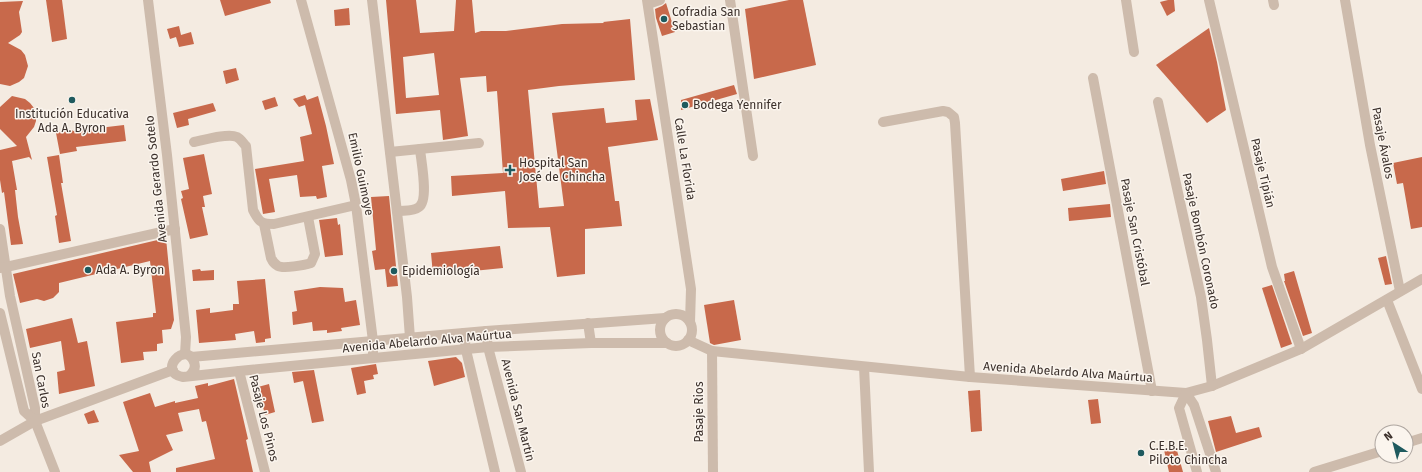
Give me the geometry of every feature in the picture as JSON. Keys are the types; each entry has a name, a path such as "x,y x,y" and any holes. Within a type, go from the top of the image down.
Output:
{"street":[{"name":"Avenida Gerardo Sotelo","path":"148,0 175,229 188,356"},
{"name":"Emilio Guimoye","path":"301,0 342,143 356,205 374,358"},
{"path":"372,0 407,297 410,338"},
{"path":"648,2 660,0"},
{"path":"730,0 753,156"},
{"path":"1126,0 1134,52"},
{"name":"Pasaje Tipián","path":"1209,0 1272,267 1301,350"},
{"name":"Pasaje Ávalos","path":"1345,0 1370,145 1400,291"},
{"name":"Calle La Florida","path":"648,2 691,289 690,322"},
{"name":"Pasaje San Cristóbal","path":"1093,78 1152,391"},
{"name":"Pasaje Bombón Coronado","path":"1158,102 1201,297 1208,340 1212,386"},
{"path":"883,122 944,111 948,112 954,117 970,377"},
{"path":"194,142 229,136 236,137 246,146 253,210 258,219 264,224 273,263 280,267 306,265 311,263 315,254 308,217"},
{"path":"390,152 479,143"},
{"path":"397,211 412,210 419,207 423,202 424,194 420,149"},
{"path":"264,224 274,224 308,217 356,205"},
{"name":"San Carlos","path":"0,229 3,267 35,408 35,421"},
{"path":"3,267 175,229"},
{"name":"Avenida Abelardo Alva Maúrtua","path":"688,340 712,351 970,377 1186,393 1212,386 1301,350 1422,279"},
{"path":"1387,300 1422,389"},
{"name":"San Carlos","path":"0,313 24,411 35,421"},
{"path":"669,315 683,315 690,322 692,331 688,340 680,345 671,345 661,336 660,331 662,322 669,315"},
{"name":"Avenida Abelardo Alva Maúrtua","path":"188,356 486,331 666,318"},
{"path":"588,324 590,343"},
{"name":"Avenida San Martin","path":"486,331 488,347 521,472"},
{"path":"464,333 466,350 495,472"},
{"name":"Avenida Abelardo Alva Maúrtua","path":"189,376 488,347 590,343 667,343"},
{"name":"Pasaje Rios","path":"712,351 713,472"},
{"path":"177,356 188,356 195,363 195,367 189,376 180,377 173,370 172,366 177,356"},
{"path":"864,367 869,472"},
{"path":"0,442 35,421 173,370"},
{"name":"Pasaje Los Pinos","path":"239,371 265,472"},
{"path":"1186,393 1179,408 1197,472"},
{"path":"1186,393 1194,405 1216,472"},
{"path":"35,421 55,472"},
{"path":"1314,472 1374,453"}],"building":[{"path":"46,0 62,0 67,39 52,42"},
{"path":"220,0 270,0 271,3 225,16"},
{"path":"386,0 416,0 420,33 454,31 456,0 472,0 475,33 481,31 506,31 562,24 604,23 603,22 630,19 635,80 528,90 539,208 564,206 552,113 604,108 606,123 637,120 635,100 650,99 658,140 608,147 615,201 619,201 622,226 585,229 585,274 557,277 550,227 508,228 505,191 452,196 451,176 503,173 497,91 487,92 486,76 460,78 468,136 443,140 440,110 396,114","holes":["434,53 439,95 406,98 403,57"]},
{"path":"789,0 803,0 816,65 754,79 745,9"},
{"path":"1174,0 1175,11 1167,16 1160,2"},
{"path":"23,1 19,12 22,32 8,43 21,50 25,55 28,66 24,78 19,82 10,86 0,84 0,2"},
{"name":"Cofradia San Sebastian","path":"666,3 675,32 662,36 656,18 655,9"},
{"path":"349,8 350,25 335,26 334,10"},
{"path":"179,26 181,35 191,32 194,44 179,47 176,37 170,39 167,29"},
{"path":"1209,28 1226,110 1207,123 1156,65"},
{"path":"236,68 239,80 226,84 223,71"},
{"path":"734,85 737,94 681,110 681,100"},
{"path":"305,95 307,100 318,96 326,126 334,164 322,166 327,197 317,199 316,196 300,197 297,175 269,179 275,212 263,214 255,169 304,161 300,137 312,134 305,105 299,107 293,99"},
{"path":"12,96 25,99 30,103 36,114 36,121 34,127 26,137 32,160 29,157 12,161 17,190 15,190 18,217 23,244 11,245 4,192 2,193 0,180 0,150 17,146 0,129 0,107"},
{"path":"275,97 278,106 265,110 262,101"},
{"path":"213,103 216,111 188,119 189,125 177,128 173,113"},
{"path":"124,125 126,141 76,147 77,151 60,154 56,133"},
{"path":"204,154 212,194 203,196 205,207 202,207 208,235 190,239 181,199 183,198 181,191 189,189 183,158"},
{"path":"59,155 63,183 61,183 71,241 59,243 55,216 57,215 47,157"},
{"path":"1422,157 1422,227 1411,229 1403,183 1397,184 1393,163"},
{"path":"1104,171 1106,184 1063,191 1061,179"},
{"path":"389,196 398,286 387,287 385,269 375,270 372,251 376,250 371,197"},
{"path":"1110,204 1111,217 1069,221 1068,208"},
{"path":"337,218 338,225 340,224 343,255 325,257 319,220"},
{"path":"166,238 174,320 171,329 162,330 163,343 157,344 157,351 143,352 144,360 121,363 116,322 153,317 153,313 156,313 150,261 59,283 59,292 53,298 44,301 37,299 20,303 13,274"},
{"path":"500,246 503,268 433,275 431,253"},
{"path":"1386,256 1392,284 1385,285 1378,258"},
{"path":"200,269 201,271 214,270 214,280 193,281 192,270"},
{"path":"1294,271 1312,333 1303,336 1284,281 1284,274"},
{"path":"265,279 271,338 265,339 265,342 256,343 254,331 235,334 236,340 199,343 196,310 210,308 210,313 233,310 233,304 239,304 237,281"},
{"path":"1272,285 1292,344 1281,348 1262,288"},
{"path":"320,287 343,288 345,302 356,300 360,325 341,328 342,331 327,333 327,330 313,331 312,322 293,325 292,312 297,311 294,291"},
{"path":"734,300 741,340 714,345 710,343 704,305"},
{"path":"72,318 78,343 87,341 95,386 59,394 57,372 65,370 61,341 30,348 26,329"},
{"path":"456,357 462,363 465,377 434,386 428,361"},
{"path":"376,364 378,374 373,375 374,379 364,381 366,393 357,395 351,368"},
{"path":"314,370 324,421 312,423 303,381 294,383 292,372"},
{"path":"234,379 248,439 246,440 253,472 176,472 176,468 215,459 206,421 202,422 199,409 178,413 183,431 166,435 173,450 149,462 151,472 133,472 119,455 139,451 123,402 150,393 155,407 175,401 175,403 198,398 195,386 208,383 208,386"},
{"path":"269,384 275,412 265,415 258,387"},
{"path":"980,390 982,431 971,432 968,391"},
{"path":"1098,399 1101,423 1091,424 1088,400"},
{"path":"94,410 99,422 88,424 84,414"},
{"path":"1231,416 1236,433 1259,427 1262,437 1216,452 1208,421"},
{"path":"1176,447 1183,472 1169,472 1164,450"}],"place":[{"name":"Cofradia San Sebastian","path":"664,19"},
{"name":"Institución Educativa Ada A. Byron","path":"72,100"},
{"name":"Bodega Yennifer","path":"685,105"},
{"name":"Hospital San José de Chincha","path":"510,170"},
{"name":"Ada A. Byron","path":"88,270"},
{"name":"Epidemiología","path":"394,271"},
{"name":"C.E.B.E. Piloto Chincha","path":"1141,453"}]}
